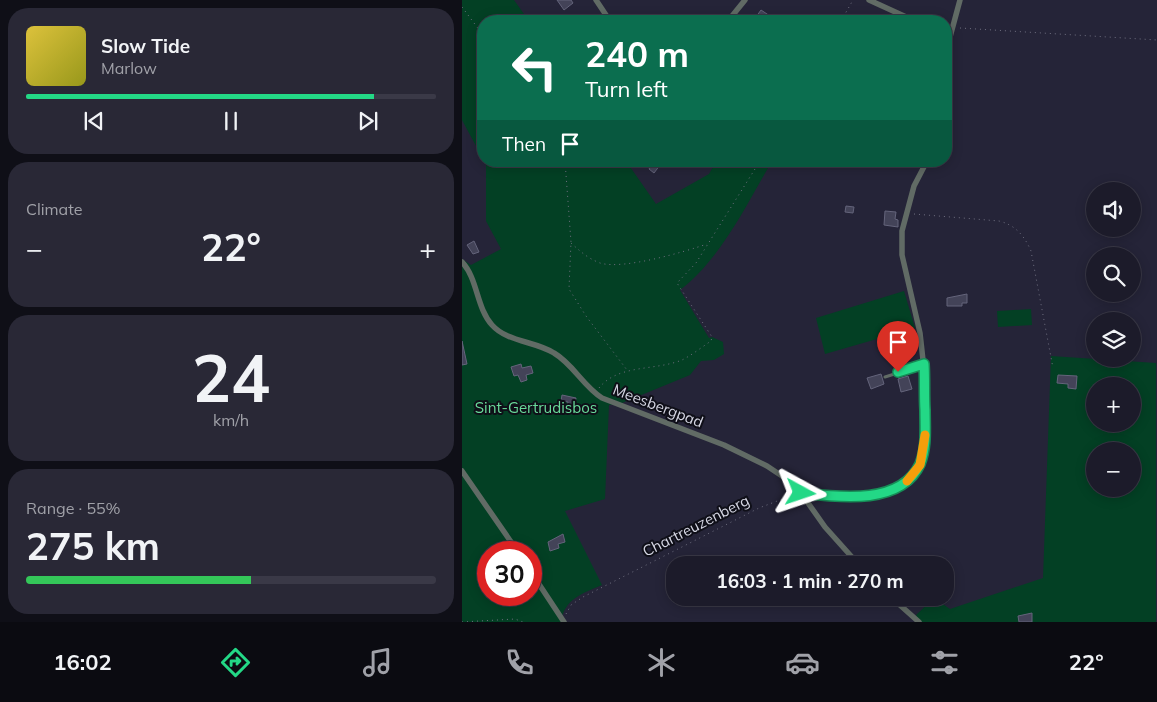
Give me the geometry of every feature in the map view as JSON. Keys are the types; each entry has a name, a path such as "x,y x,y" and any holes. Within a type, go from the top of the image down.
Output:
{"street":[{"path":"596,0 606,15"},
{"path":"733,15 744,0"},
{"path":"869,0 902,15"},
{"path":"952,27 960,0"},
{"path":"801,493 870,495 890,490 909,480 920,465 925,441 924,364 920,333 902,255 906,213 914,186 924,167"},
{"name":"Meesbergpad","path":"462,262 469,272 484,311 493,326 502,334 557,355 595,394 625,408 746,455 788,480 801,493 825,527 851,556"},
{"path":"462,471 510,541"},
{"path":"542,589 563,621"},
{"path":"901,606 919,622"}],"lane":[{"path":"885,377 924,364"}],"path":[{"path":"845,15 854,0"},
{"path":"462,8 477,27"},
{"path":"952,27 1156,40"},
{"path":"565,167 571,242 570,289 586,316 627,371"},
{"path":"595,394 606,380 627,371 659,367 683,359 711,341 712,337 677,283 696,263 756,167"},
{"path":"906,213 929,217 999,221 1008,223 1022,234 1031,251 1053,368"},
{"path":"571,242 586,257 602,264 668,258 707,244"},
{"name":"Chartreuzenberg","path":"563,621 571,605 583,597 759,508 801,493"},
{"path":"462,622 515,619 523,622"}],"green space":[{"path":"462,0 514,0 525,15 477,15 477,148 462,120"},
{"name":"Sint-Gertrudisbos","path":"486,167 630,167 656,204 709,174 713,167 769,167 720,247 708,263 680,290 709,338 712,337 723,342 724,354 714,360 701,361 690,375 622,403 609,405 605,499 565,511 602,585 581,594 570,602 561,622 462,622 462,259 471,265 501,249 486,221"},
{"path":"904,291 915,328 825,354 816,318"},
{"path":"1031,309 1032,325 998,327 997,311"},
{"path":"1051,356 1086,358 1086,367 1141,367 1141,362 1156,363 1156,622 920,622 916,615 926,606 946,606 950,609 1043,578"}],"building":[{"path":"557,0 571,0 573,3 564,10"},
{"path":"761,10 768,15 757,15"},
{"path":"650,167 658,167 654,173 649,169"},
{"path":"846,206 854,207 853,213 845,212"},
{"path":"885,211 896,212 895,219 898,220 898,227 884,225"},
{"path":"474,241 479,252 473,254 467,245"},
{"path":"967,294 967,303 962,303 962,306 947,306 947,298"},
{"path":"462,341 467,364 462,365"},
{"path":"521,364 522,368 531,366 533,373 526,375 527,380 521,382 518,375 514,376 511,367"},
{"path":"881,374 884,384 871,389 867,378"},
{"path":"1058,375 1077,376 1076,389 1068,388 1068,384 1057,383"},
{"path":"908,376 912,389 901,392 898,379"},
{"path":"562,395 576,398 574,410 567,409 568,402 561,401"},
{"path":"563,534 565,542 558,544 559,548 550,551 548,542"},
{"path":"1032,613 1032,622 1019,622 1018,616"}],"slow traffic":[{"path":"907,481 920,465 924,452 925,435"}],"route":[{"path":"801,493 870,495 890,490 909,480 920,465 924,452 924,364 898,372"}]}
